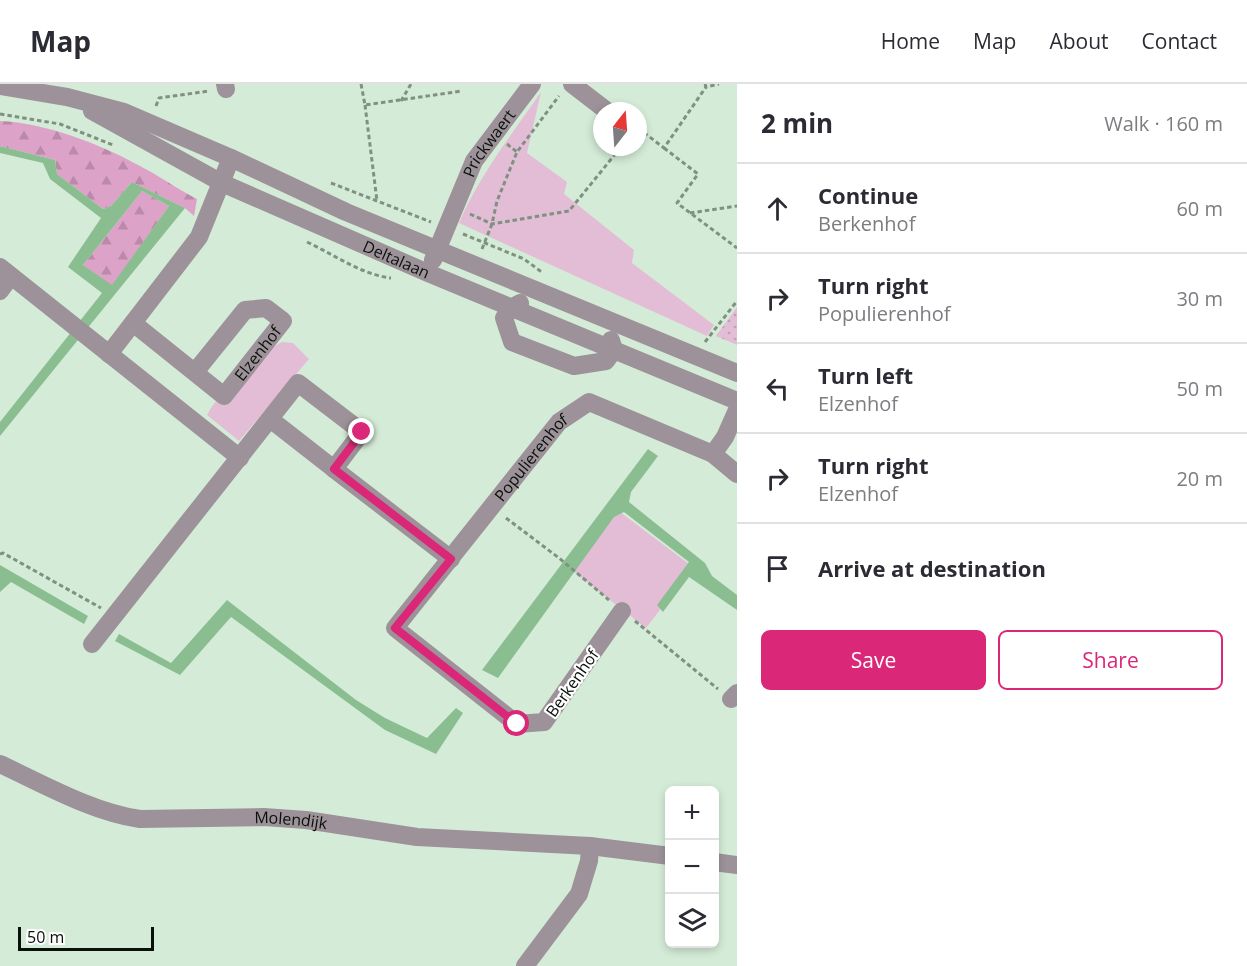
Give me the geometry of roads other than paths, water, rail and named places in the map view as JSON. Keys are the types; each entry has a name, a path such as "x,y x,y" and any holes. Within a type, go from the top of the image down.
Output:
{"street":[{"name":"Prickwaert","path":"428,273 474,161 532,84"},
{"name":"Deltalaan","path":"0,86 67,97 124,112 231,158 346,213 737,373"},
{"path":"567,88 593,103"},
{"name":"Deltalaan","path":"67,97 222,183 428,273 737,401"},
{"path":"109,354 199,237 231,158"},
{"path":"0,291 6,271 240,458"},
{"path":"541,294 512,308 504,318 512,342 574,366 606,361 614,350 606,320"},
{"name":"Elzenhof","path":"133,323 224,396 282,321 266,308 245,310 195,372"},
{"path":"92,644 298,383 362,432 334,469"},
{"name":"Populierenhof","path":"395,628 559,422 589,402 713,454 737,474"},
{"path":"713,454 725,437 737,410"},
{"path":"270,419 451,559"},
{"name":"Berkenhof","path":"395,628 517,724 544,722 622,611"},
{"name":"Molendijk","path":"0,764 59,792 125,817 140,819 285,819 417,837 590,846 665,855"},
{"path":"525,966 579,894 590,861 590,846"},
{"path":"719,863 737,865"}]}
